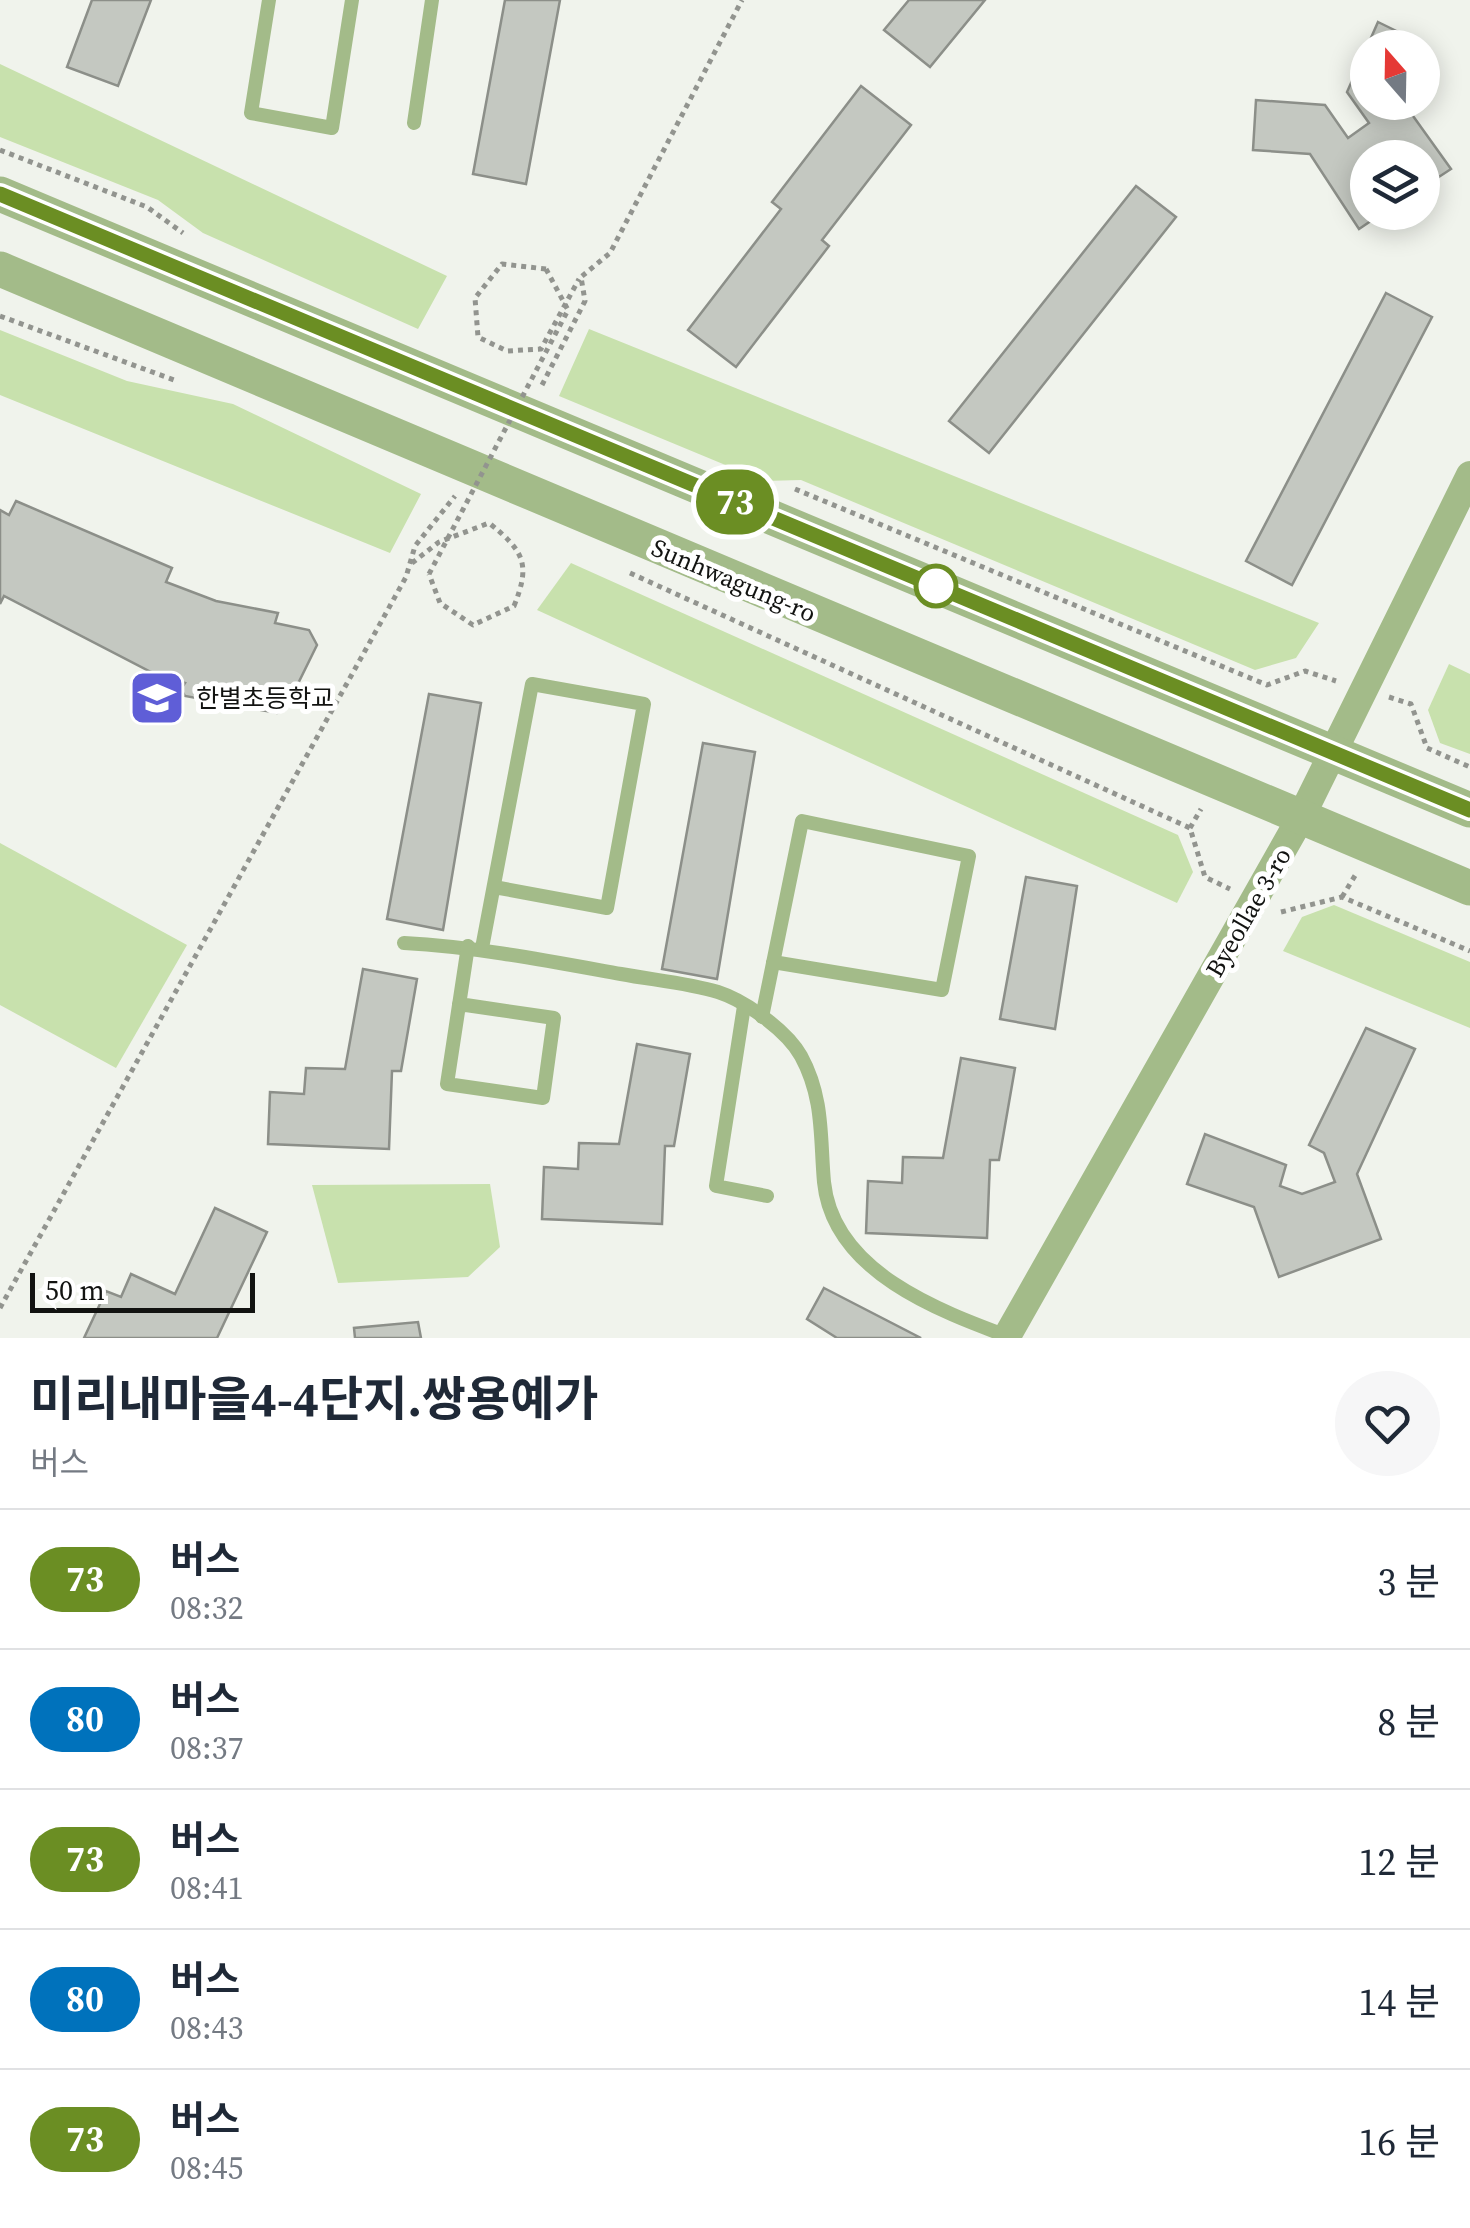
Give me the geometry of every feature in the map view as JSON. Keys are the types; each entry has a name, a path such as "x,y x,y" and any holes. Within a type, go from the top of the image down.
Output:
{"street":[{"path":"0,194 1470,810"},
{"name":"Sunhwagung-ro","path":"0,268 1470,888"},
{"name":"Byeollae 3-ro","path":"1009,1337 1300,819 1470,475"}],"lane":[{"path":"270,0 251,112 332,128 352,0"},
{"path":"414,122 432,0"},
{"path":"459,1004 554,1018 542,1098 447,1084 459,1004 494,887 532,684 644,704 608,908 494,887"},
{"path":"762,1017 802,821 970,856 942,990 774,962"},
{"path":"404,943 475,947 721,992 762,1017 800,1054 825,1138 824,1183 834,1220 858,1254 890,1283 1009,1337"},
{"path":"744,1006 716,1186 768,1196"}],"path":[{"path":"409,565 438,542 455,536 489,524 516,546 525,577 514,606 473,625 440,603 429,574 446,539 454,522 471,488 568,310 560,297 546,269 502,264 474,298 478,336 507,351 541,349 565,306 573,291 581,277 610,254 742,0"},
{"path":"538,394 586,301 581,277"},
{"path":"0,316 154,376 186,383"},
{"path":"441,485 475,500"},
{"path":"0,1308 409,565 415,546 458,492"},
{"path":"624,570 1190,828 1205,877"},
{"path":"1410,704 1426,748 1470,767"},
{"path":"1281,912 1342,897 1470,951"}],"green space":[{"path":"0,64 447,276 418,329 203,233 158,200 0,137"},
{"path":"589,329 1319,623 1296,658 1255,670 801,480 764,481 559,396"},
{"path":"0,330 127,381 233,404 421,494 390,553 0,395"},
{"path":"571,563 1178,835 1193,872 1177,903 537,610"},
{"path":"1449,664 1470,674 1470,754 1440,743 1428,710"},
{"path":"0,843 187,945 116,1068 0,1005"},
{"path":"1334,905 1470,962 1470,1028 1283,951 1302,917"},
{"path":"490,1184 500,1247 468,1277 338,1283 312,1185"}],"building":[{"path":"92,0 151,0 118,86 67,67"},
{"path":"505,0 560,0 526,184 473,174"},
{"path":"909,0 985,0 930,67 884,30"},
{"path":"1378,22 1394,30 1374,30"},
{"path":"861,86 911,125 822,240 829,246 736,367 688,330 781,209 772,202"},
{"path":"1256,100 1325,105 1348,138 1369,123 1367,120 1416,120 1430,140 1350,140 1350,215 1310,154 1253,150"},
{"path":"1440,154 1451,169 1440,176"},
{"path":"1136,186 1176,217 989,453 949,421"},
{"path":"1386,293 1432,317 1292,585 1246,561"},
{"name":"한별초등학교","path":"16,501 172,568 166,582 216,601 278,613 275,623 309,630 317,645 285,710 277,713 185,696 181,689 185,683 151,672 4,596 0,604 0,510 9,515"},
{"path":"429,694 481,703 443,930 387,919"},
{"path":"703,743 755,752 717,979 662,969"},
{"path":"1026,877 1077,886 1055,1029 1000,1019"},
{"path":"363,969 417,979 401,1071 392,1071 389,1149 268,1144 270,1092 304,1094 306,1068 345,1069"},
{"path":"1366,1028 1415,1049 1357,1174 1381,1239 1279,1277 1254,1207 1187,1184 1205,1134 1286,1165 1280,1186 1302,1194 1335,1182 1324,1153 1309,1145"},
{"path":"637,1044 690,1054 674,1146 665,1146 662,1224 542,1219 544,1167 578,1169 579,1143 619,1144"},
{"path":"961,1058 1015,1068 999,1160 990,1160 987,1238 866,1233 868,1181 902,1183 903,1157 943,1158"},
{"path":"215,1208 267,1232 217,1338 84,1338 106,1291 121,1297 131,1274 175,1294"},
{"path":"824,1288 921,1338 837,1338 807,1319"},
{"path":"418,1322 421,1338 355,1338 354,1328"}],"bus line":[{"name":"73","path":"0,194 1470,810"}],"place":[{"name":"한별초등학교","path":"157,698"}]}
